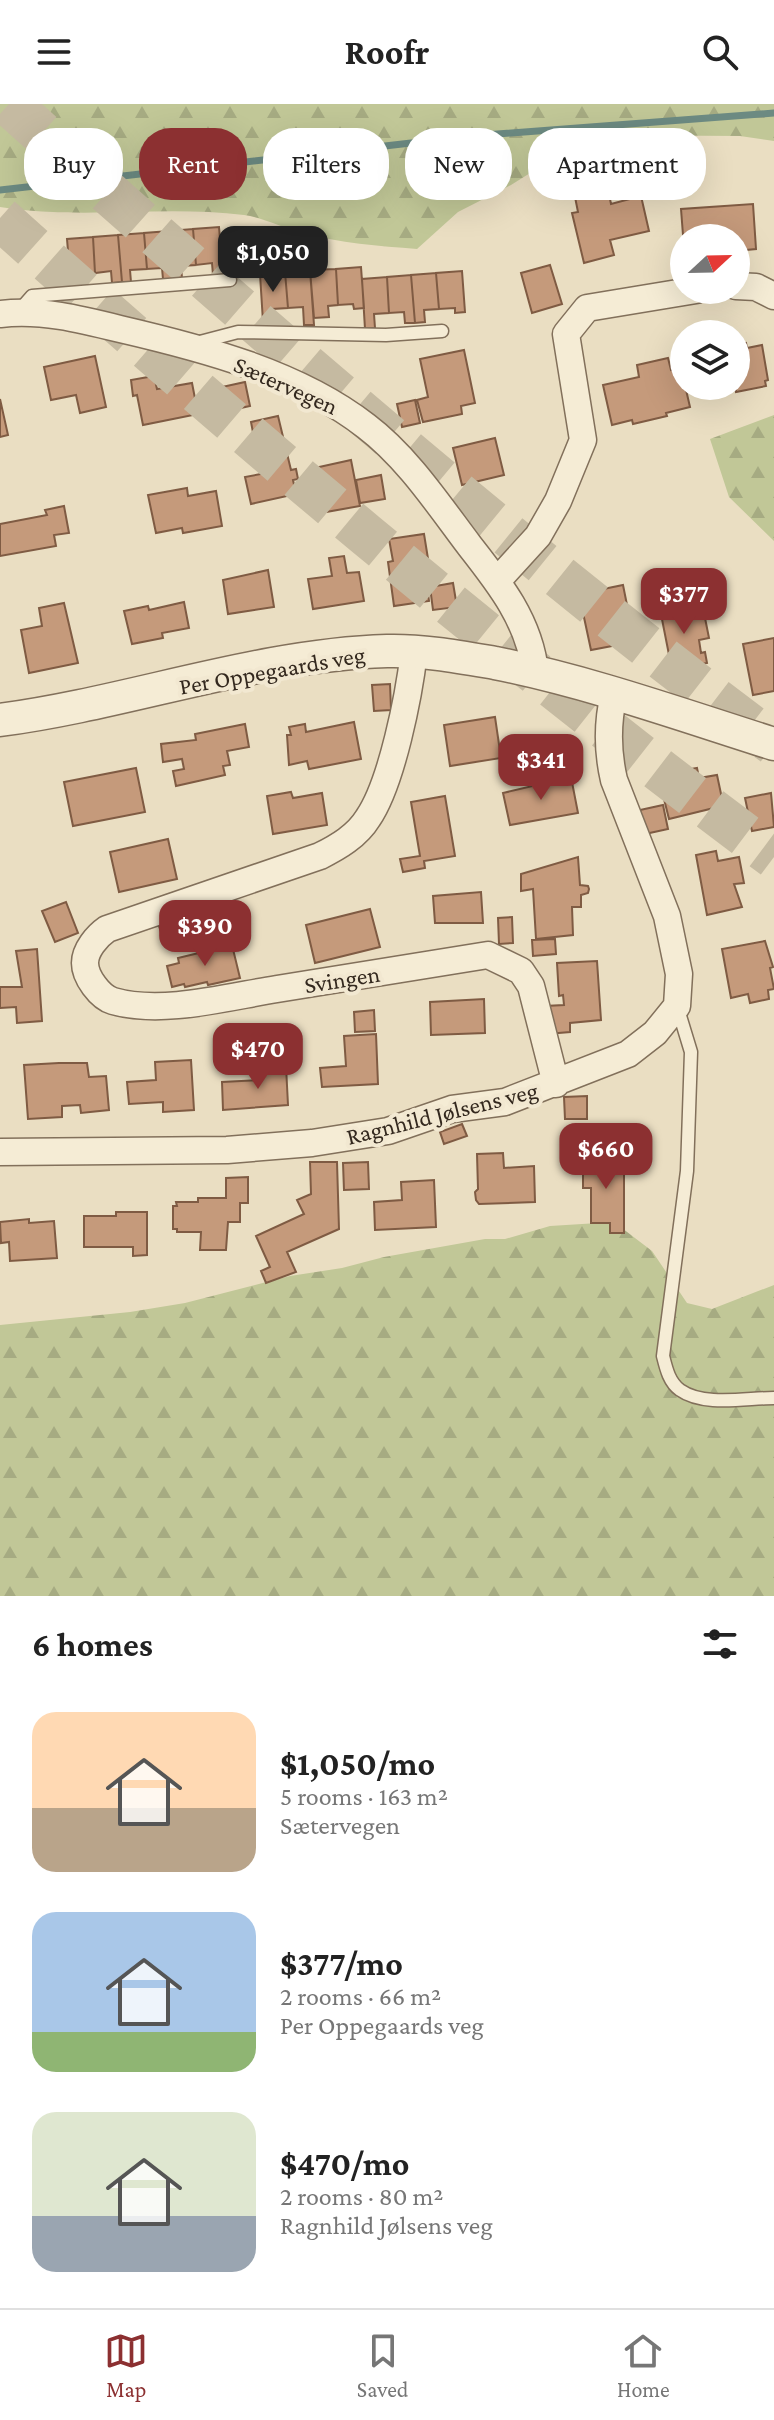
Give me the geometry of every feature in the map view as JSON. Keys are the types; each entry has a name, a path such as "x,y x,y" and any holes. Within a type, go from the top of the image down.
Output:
{"street":[{"path":"750,287 774,296"},
{"path":"497,581 538,536 558,501 583,440 566,334 587,308 670,294"},
{"name":"Sætervegen","path":"9,313 90,322 190,345 280,378 342,409 368,427 414,475 497,581 528,636 535,672"},
{"name":"Per Oppegaards veg","path":"0,720 77,708 299,660 367,652 414,652 475,659 535,672 774,744"},
{"name":"Svingen","path":"414,652 399,731 383,783 368,818 352,836 320,856 107,929 97,935 85,963 89,976 109,1000 168,1006 488,955 521,971 531,986 556,1084"},
{"path":"614,694 608,725 610,761 614,780 667,916 679,974 677,1006"},
{"name":"Ragnhild Jølsens veg","path":"0,1152 227,1150 312,1143 388,1131 452,1109 505,1102 628,1054 655,1033 677,1006"}],"lane":[{"path":"9,313 32,296 230,280"},
{"path":"190,345 238,332 386,335 442,331"},
{"path":"677,1006 691,1052 687,1171 663,1356 668,1374 678,1389 700,1399 774,1398"}],"green space":[{"path":"0,104 774,104 774,141 706,136 706,128 528,128 528,174 512,184 512,128 405,128 405,200 482,200 458,212 417,249 331,239 244,215 183,211 30,211 0,207"},
{"path":"774,415 774,541 729,497 710,439"},
{"path":"614,1222 652,1251 687,1303 712,1309 774,1285 774,1596 0,1596 0,1325 130,1312 185,1303 290,1276 342,1268 384,1257 485,1239 505,1239 550,1226"}],"building":[{"path":"576,200 610,200 611,204 642,200 649,231 610,240 614,255 584,263 572,213 578,212"},
{"path":"753,204 756,249 750,250 750,224 682,224 681,209"},
{"path":"219,227 223,275 213,275 212,263 196,265 193,229"},
{"path":"193,229 196,265 181,266 182,278 172,279 169,231"},
{"path":"169,231 172,279 163,279 162,268 147,269 144,233"},
{"path":"144,233 147,269 130,270 131,282 122,282 118,235"},
{"path":"118,235 122,282 112,283 111,271 95,273 93,237"},
{"path":"93,237 95,273 80,274 81,286 71,287 67,239"},
{"path":"550,265 562,304 532,313 521,273"},
{"path":"361,267 364,308 354,309 353,304 338,305 336,269"},
{"path":"336,269 338,305 328,306 329,317 314,318 310,270"},
{"path":"310,270 314,325 304,325 303,307 288,308 285,272"},
{"path":"462,271 465,312 455,313 455,308 439,309 436,273"},
{"path":"285,272 288,308 272,309 273,321 263,322 260,274"},
{"path":"436,273 439,309 424,310 425,322 415,323 411,275"},
{"path":"411,275 415,323 405,323 404,312 389,313 387,277"},
{"path":"387,277 389,313 374,314 375,328 365,329 362,279"},
{"path":"762,345 768,380 765,381 766,386 750,389 750,347"},
{"path":"464,350 475,403 461,406 462,414 423,422 417,400 428,397 420,359"},
{"path":"95,356 106,407 80,413 76,395 51,400 44,367"},
{"path":"668,358 670,400 688,400 690,407 633,424 632,420 612,425 603,385 639,377 637,365"},
{"path":"154,376 157,389 192,383 198,414 143,425 131,380"},
{"path":"245,382 250,406 227,411 222,387"},
{"path":"0,399 8,435 0,437"},
{"path":"415,400 420,423 402,427 397,404"},
{"path":"278,416 291,470 296,469 298,479 293,480 296,494 251,504 245,477 261,474 251,422"},
{"path":"495,438 504,475 462,485 453,448"},
{"path":"351,460 360,506 326,512 324,500 317,502 310,469"},
{"path":"381,475 385,499 360,503 356,480"},
{"path":"187,488 188,496 216,491 222,526 183,533 182,528 156,533 148,495"},
{"path":"64,506 69,533 54,535 56,546 0,556 0,524 47,515 45,510"},
{"path":"424,534 430,571 425,571 429,601 394,606 388,562 393,561 389,539"},
{"path":"344,556 347,573 359,572 364,601 313,609 308,579 332,576 329,558"},
{"path":"268,570 274,607 228,614 223,580"},
{"path":"453,583 457,607 433,610 430,587"},
{"path":"623,585 629,615 622,616 628,643 591,650 579,594"},
{"path":"679,600 683,617 704,613 709,638 699,640 707,663 672,670 659,604"},
{"path":"184,602 189,628 162,633 163,638 132,644 124,611 148,606 149,610"},
{"path":"64,603 78,663 29,673 21,630 42,626 39,608"},
{"path":"774,638 774,691 753,695 743,644"},
{"path":"390,684 391,710 374,711 372,685"},
{"path":"495,717 501,758 450,766 444,725"},
{"path":"354,722 361,759 309,769 307,761 289,765 289,727 305,724 306,732"},
{"path":"245,724 249,747 227,751 230,765 223,766 225,775 176,786 173,771 184,769 182,759 163,762 161,744 196,740 195,734"},
{"path":"136,768 145,812 73,826 64,782"},
{"path":"697,768 699,778 717,775 724,808 669,819 658,775"},
{"path":"571,777 578,813 510,825 503,793"},
{"path":"291,792 293,798 322,793 327,825 273,834 267,796"},
{"path":"771,793 774,827 752,831 745,798"},
{"path":"445,796 455,856 424,861 425,868 403,872 400,859 420,856 411,802"},
{"path":"663,805 668,829 645,834 640,810"},
{"path":"168,839 177,879 119,892 110,852"},
{"path":"716,851 718,861 739,857 744,883 734,884 742,907 707,915 696,855"},
{"path":"578,857 580,885 589,889 588,893 581,895 581,907 572,907 573,935 536,939 533,889 521,891 521,874"},
{"path":"481,892 483,923 435,923 433,896"},
{"path":"66,902 78,933 55,942 42,911"},
{"path":"370,909 380,947 315,963 306,925"},
{"path":"187,914 192,933 164,941 158,923"},
{"path":"512,917 513,943 499,944 498,918"},
{"path":"555,939 556,954 533,956 532,940"},
{"path":"765,941 773,967 770,968 774,989 768,990 769,999 750,1003 748,994 731,998 722,949"},
{"path":"232,945 240,978 208,985 207,982 172,987 167,966 179,963 178,958"},
{"path":"37,949 42,1021 17,1023 16,1007 0,1008 0,987 22,987 16,951"},
{"path":"597,961 601,1020 570,1023 570,1032 547,1034 545,1006 564,1005 563,995 559,996 557,963"},
{"path":"484,999 485,1033 431,1035 430,1002"},
{"path":"374,1010 375,1031 355,1032 354,1012"},
{"path":"376,1034 378,1084 322,1087 320,1068 346,1066 344,1036"},
{"path":"191,1060 194,1110 163,1112 163,1102 129,1104 127,1082 156,1080 155,1062"},
{"path":"87,1063 89,1077 106,1076 109,1110 81,1113 80,1105 62,1106 62,1117 28,1119 24,1065"},
{"path":"286,1066 288,1105 223,1110 222,1082 262,1080 261,1067"},
{"path":"587,1096 587,1119 565,1119 564,1097"},
{"path":"462,1124 467,1136 444,1144 440,1132"},
{"path":"503,1153 504,1168 534,1166 535,1202 479,1204 476,1200 477,1154"},
{"path":"583,1155 606,1155 606,1161 624,1161 624,1233 610,1233 610,1223 591,1223 591,1188 583,1188"},
{"path":"310,1162 337,1162 339,1229 287,1252 296,1272 266,1283 261,1271 270,1267 256,1236 304,1214 297,1200 311,1194"},
{"path":"368,1162 369,1189 344,1190 343,1163"},
{"path":"248,1177 248,1203 240,1203 240,1222 228,1222 226,1250 200,1250 201,1232 177,1232 173,1229 173,1206 177,1206 176,1202 226,1198 226,1178"},
{"path":"434,1180 436,1227 375,1230 374,1202 402,1200 401,1182"},
{"path":"116,1212 147,1212 147,1255 133,1256 133,1247 84,1247 84,1216 116,1216"},
{"path":"29,1219 29,1223 54,1221 57,1258 10,1261 9,1242 1,1243 0,1222"}],"waterway":[{"path":"0,190 472,136 774,113"}],"tunnel":[{"path":"9,104 195,270 384,432 577,591 774,744"},
{"path":"0,218 188,384 380,546 575,704 774,857"}]}
